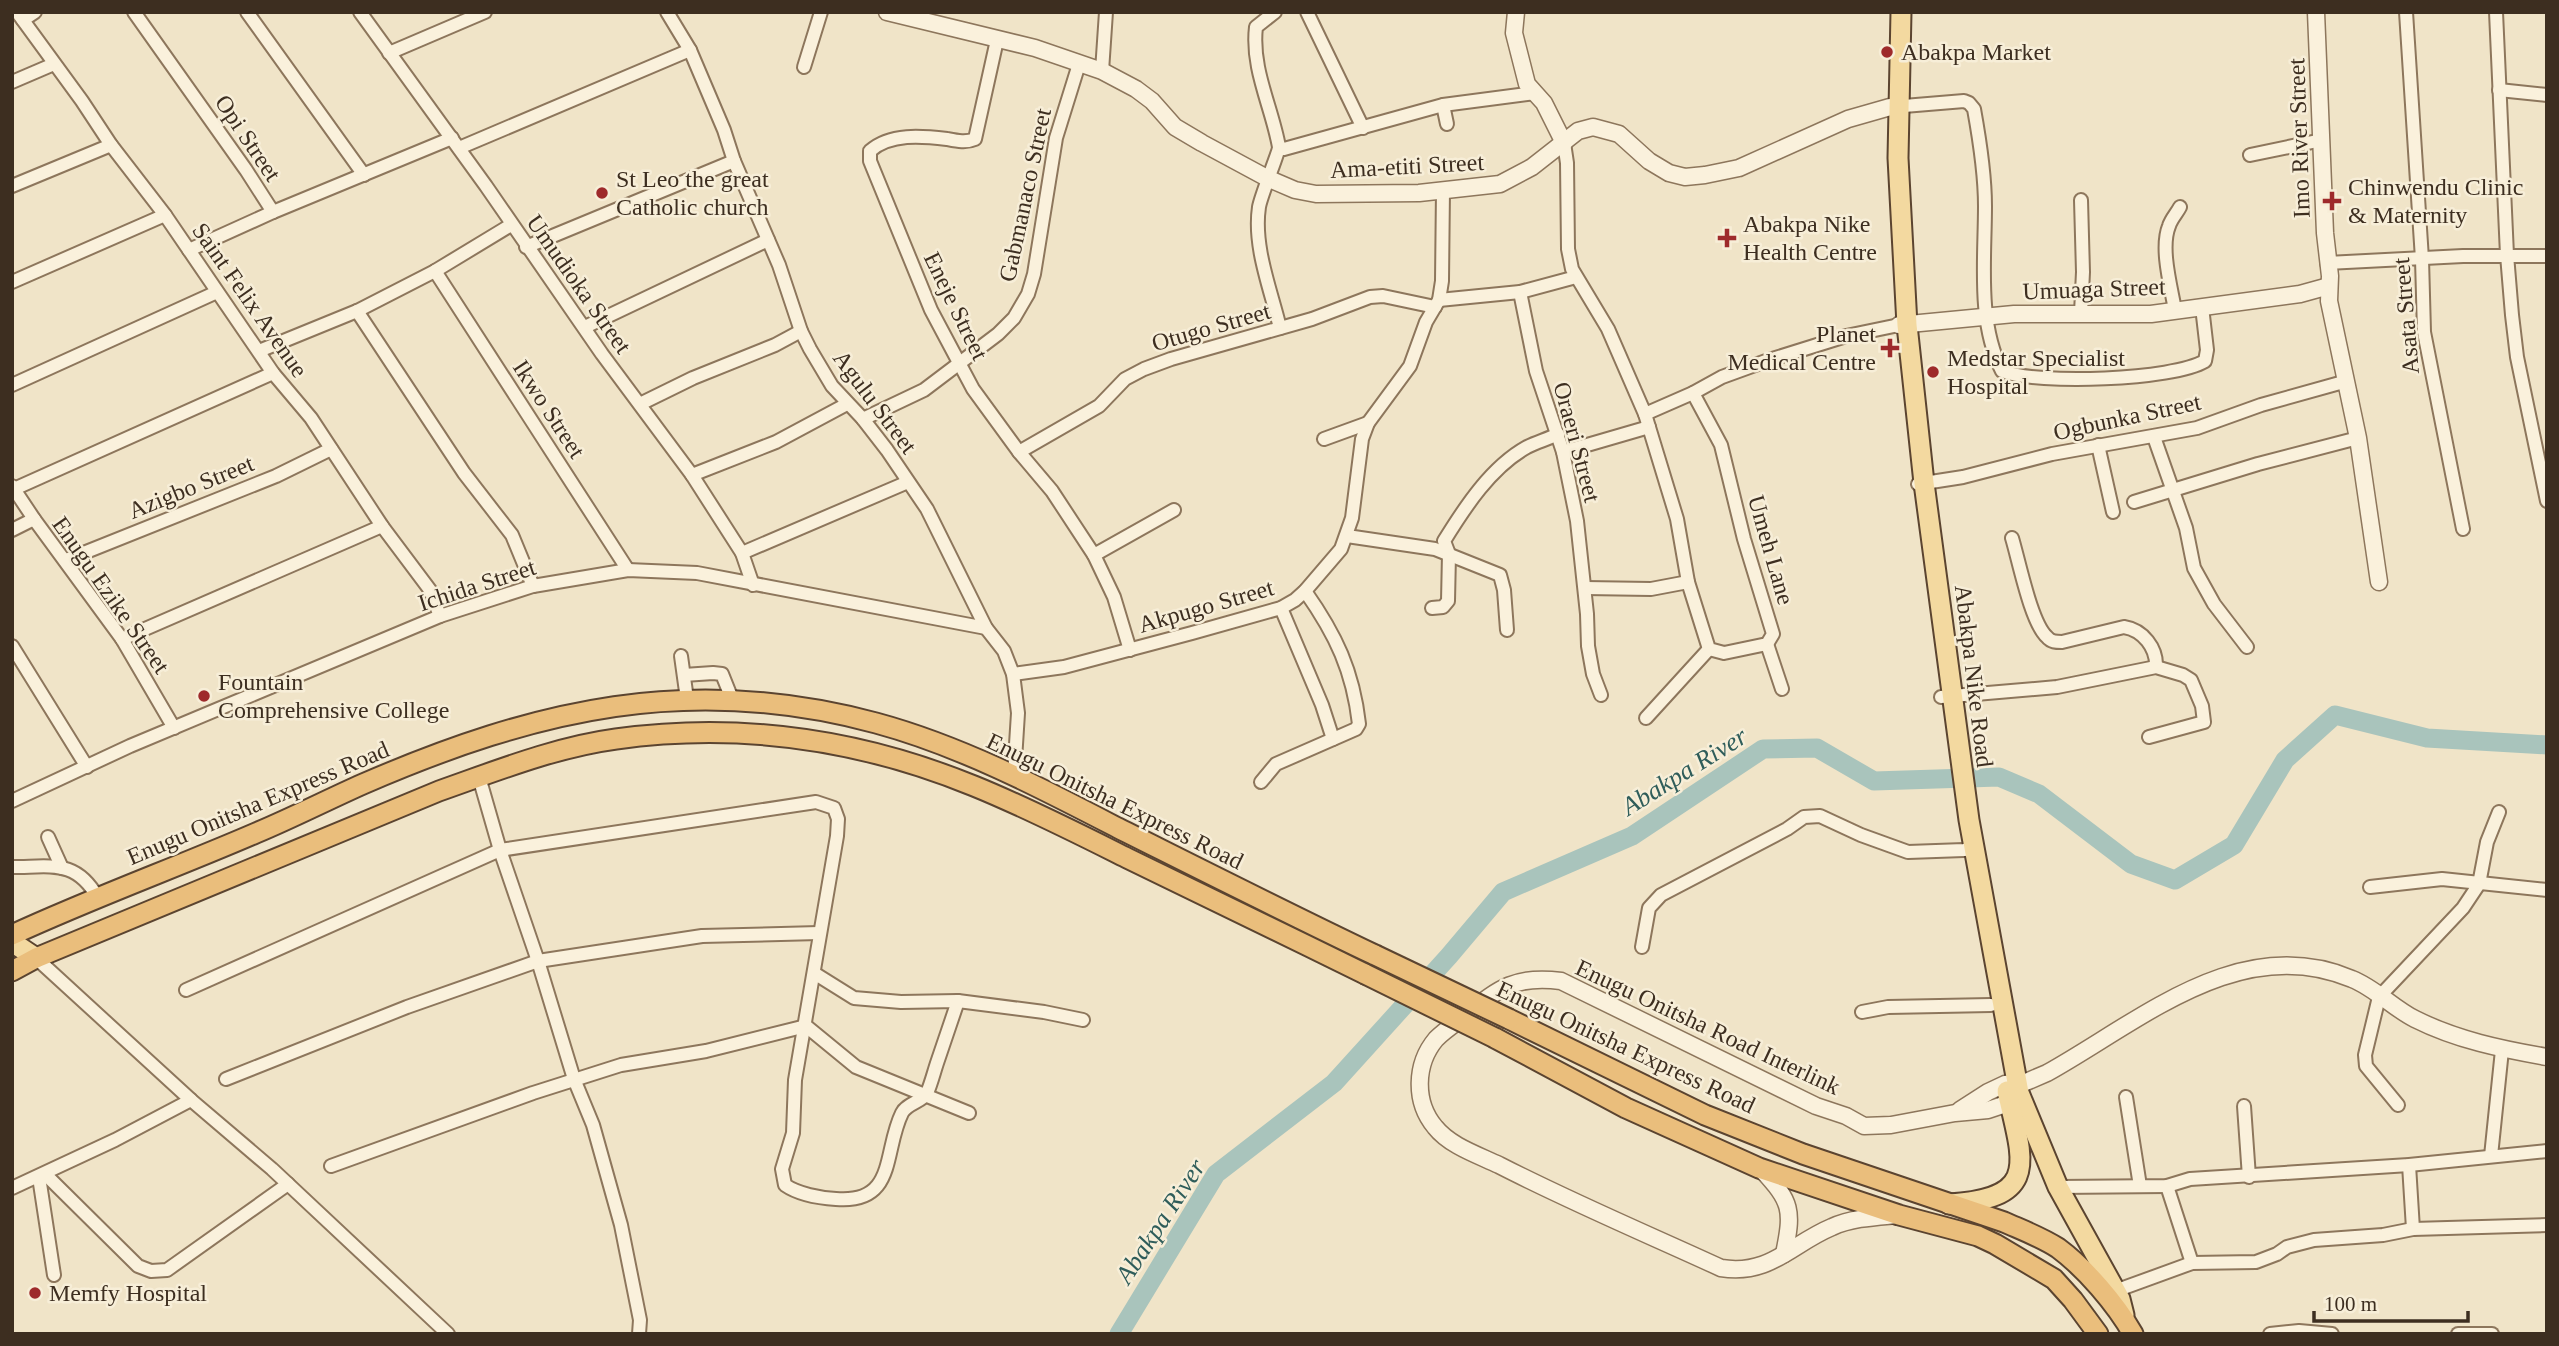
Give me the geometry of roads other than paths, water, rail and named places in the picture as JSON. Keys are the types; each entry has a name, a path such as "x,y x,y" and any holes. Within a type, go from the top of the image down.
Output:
{"highway":[{"name":"Enugu Onitsha Express Road","path":"12,934 257,833 363,784 468,743 539,720 603,707 687,699 732,699 804,707 877,723 986,763 1705,1115 1803,1154 2004,1222 2057,1248 2081,1268 2129,1327"},
{"name":"Enugu Onitsha Express Road","path":"12,971 37,958 439,792 479,777 593,743 666,733 723,731 822,740 918,765 974,786 1496,1038 1626,1108 1759,1168 1899,1215 1978,1236 2032,1264 2054,1279 2098,1334"},
{"path":"12,929 34,925"}],"main road":[{"name":"Abakpa Nike Road","path":"1894,12 1903,325 1919,484 1952,745 1991,1005 2015,1093 2058,1187 2120,1299 2129,1327"},
{"name":"Abakpa Nike Road","path":"1895,107 1901,12"},
{"name":"Abakpa Nike Road","path":"1969,849 2015,1093"},
{"path":"12,942 37,958"},
{"path":"1948,1204 1991,1199 2011,1189 2017,1176 2021,1148 2015,1093"}],"street":[{"path":"20,16 35,12"},
{"name":"Opi Street","path":"134,12 273,212 189,250"},
{"path":"247,12 364,175"},
{"name":"Umudioka Street","path":"360,12 602,354 692,475 742,553 753,585"},
{"path":"389,53 485,12"},
{"name":"Agulu Street","path":"667,12 690,50 724,130 801,331 826,377 863,419 927,509 986,628 1004,651 1013,674 1018,713 1014,776"},
{"path":"804,67 821,12"},
{"name":"Ama-etiti Street","path":"887,12 933,18 1102,71 1152,101 1175,127 1266,178 1295,190 1316,194 1394,194 1500,184 1532,167 1578,131 1593,127 1619,134 1668,173 1685,177 1739,168 1848,119 1895,107"},
{"path":"1102,71 1107,12"},
{"path":"1275,12 1256,27 1255,55 1279,148 1266,178 1259,207 1258,226 1280,328"},
{"path":"1307,12 1363,128"},
{"path":"1516,12 1514,33 1527,84 1544,103 1564,143 1567,163 1568,249 1576,277 1608,329 1645,414 1677,519 1688,582 1709,649 1646,718"},
{"name":"Imo River Street","path":"2316,12 2329,301 2358,438 2379,582"},
{"name":"Asata Street","path":"2406,12 2425,339 2463,529"},
{"path":"2496,12 2507,255 2517,357 2547,501"},
{"name":"Saint Felix Avenue","path":"20,16 111,145 165,215 273,373 311,418 382,526 430,590 440,616"},
{"name":"Eneje Street","path":"997,40 975,139 963,141 919,136 879,143 870,151 870,161 931,310 973,389 1019,452 1052,491 1094,555 1114,597 1130,650"},
{"path":"273,212 690,50"},
{"path":"12,82 54,64"},
{"name":"Gabmanaco Street","path":"863,419 924,390 998,334 1014,318 1028,294 1034,274 1056,138 1079,64"},
{"path":"2499,90 2547,95"},
{"path":"1279,148 1284,149 1443,105 1535,93"},
{"path":"1895,107 1964,101 1974,109 1983,155 1986,316"},
{"path":"1443,105 1447,124"},
{"path":"2250,155 2322,140"},
{"path":"12,186 111,145"},
{"path":"526,247 734,161"},
{"name":"Akpugo Street","path":"1013,674 1064,667 1281,608 1306,591 1341,549 1347,536 1352,518 1362,439 1367,423 1400,383 1410,366 1426,323 1437,303 1442,281 1443,190"},
{"path":"2081,201 2081,313"},
{"path":"2175,310 2166,236 2180,207"},
{"path":"12,282 165,215"},
{"path":"260,351 357,311 435,271 511,225"},
{"path":"585,327 768,240"},
{"path":"2328,263 2507,255 2547,256"},
{"name":"Ikwo Street","path":"435,271 628,570"},
{"name":"Otugo Street","path":"1019,452 1099,406 1125,379 1144,369 1312,319 1370,297 1384,296 1437,303 1520,292 1576,277"},
{"name":"Umuaga Street","path":"1903,325 1986,316 2081,313 2133,315 2300,294 2329,286"},
{"path":"12,385 217,292"},
{"name":"Oraeri Street","path":"1520,292 1536,371 1563,452 1577,521 1588,646 1593,674 1601,695"},
{"name":"Umuaga Street","path":"1986,316 1993,354 2002,371 2015,376 2064,380 2167,371 2206,361 2202,307"},
{"path":"357,311 464,473 512,535 533,586"},
{"path":"1645,414 1722,377 1766,361 1846,336 1903,325"},
{"path":"640,404 801,331"},
{"path":"13,488 273,373"},
{"name":"Ogbunka Street","path":"1919,484 1963,477 2052,453 2197,428 2261,405 2347,382"},
{"name":"Umeh Lane","path":"1693,393 1721,445 1744,539 1773,634 1767,644 1724,653 1709,649"},
{"path":"692,475 776,442 847,404"},
{"path":"1324,439 1367,423"},
{"path":"1563,452 1649,427"},
{"path":"1432,608 1443,607 1448,601 1448,551 1444,541 1479,489 1526,447 1558,435"},
{"path":"2154,437 2186,528 2194,568 2214,604 2247,647"},
{"path":"2134,502 2258,464 2358,438"},
{"path":"2098,445 2113,512"},
{"name":"Azigbo Street","path":"66,560 276,476 331,449"},
{"path":"742,553 908,482"},
{"name":"Enugu Ezike Street","path":"13,488 122,639 174,728"},
{"path":"1094,555 1174,510"},
{"path":"12,530 34,519"},
{"path":"122,639 382,526"},
{"path":"1347,536 1448,551 1500,575 1507,630"},
{"path":"2012,538 2036,619 2047,638 2062,642 2124,627 2131,628 2154,649 2156,667"},
{"name":"Ichida Street","path":"12,801 174,728 440,616 533,586 628,570 697,573 986,628"},
{"path":"1585,588 1651,589 1688,582"},
{"path":"1261,782 1276,764 1356,729 1359,724 1349,674 1335,635 1306,591"},
{"path":"1281,608 1322,705 1333,739"},
{"path":"1767,644 1782,689"},
{"path":"12,646 87,766"},
{"path":"681,656 687,699"},
{"path":"1946,696 2057,687 2156,667 2191,680 2202,706 2204,722 2148,737"},
{"path":"684,675 722,674 732,699"},
{"path":"479,777 574,1079 593,1125 621,1225 640,1320 639,1334"},
{"path":"186,990 500,850 816,802 834,808 838,819 795,1080 793,1133 782,1169 785,1185 792,1189 828,1199 846,1200 866,1197 874,1192 886,1175 892,1141 903,1110 926,1096 958,1001"},
{"path":"2398,1105 2366,1066 2365,1055 2379,997 2456,916 2479,884 2487,842 2499,812"},
{"path":"1642,947 1649,908 1661,895 1787,829 1804,817 1820,816 1908,852 1969,849"},
{"path":"48,837 62,868"},
{"path":"12,867 62,868 84,876 98,898"},
{"path":"2370,887 2442,879 2547,890"},
{"path":"226,1079 407,1007 538,961 702,936 819,933"},
{"path":"37,958 191,1100 288,1184 448,1334"},
{"name":"Enugu Onitsha Road Interlink","path":"1899,1215 1842,1222 1772,1262 1753,1269 1721,1268 1452,1142 1436,1128 1422,1108 1419,1082 1425,1059 1437,1038 1494,993 1517,981 1539,978 1561,981 1816,1106 1846,1116 1864,1126 1911,1123 1955,1113 1987,1092 2015,1093 2176,995 2238,971 2278,966 2318,969 2356,980 2414,1018 2445,1032 2501,1050 2547,1057"},
{"path":"814,973 854,998 901,1002 958,1001 1083,1020"},
{"path":"1862,1012 1888,1007 1991,1005"},
{"path":"331,1166 574,1079 621,1065 706,1051 806,1026"},
{"path":"806,1026 856,1067 969,1113"},
{"path":"2491,1156 2501,1050"},
{"path":"2126,1097 2140,1186"},
{"path":"12,1188 191,1100"},
{"path":"2244,1106 2249,1177"},
{"path":"2058,1187 2167,1186 2190,1179 2409,1165 2547,1151"},
{"path":"2409,1165 2413,1229"},
{"path":"1759,1168 1785,1197 1791,1224 1784,1254"},
{"path":"42,1175 138,1266 151,1271 167,1270 288,1184"},
{"path":"42,1175 54,1275"},
{"path":"2167,1186 2192,1263"},
{"path":"2115,1291 2192,1263 2256,1262 2300,1242 2383,1235 2413,1229 2547,1225"},
{"path":"2270,1334 2300,1331 2332,1334"},
{"path":"2458,1334 2492,1334"}],"waterway":[{"name":"Abakpa River","path":"1119,1334 1216,1174 1334,1083 1503,892 1632,836 1763,749 1817,748 1874,781 1999,777 2039,794 2131,864 2175,880 2234,845 2285,760 2335,715 2427,738 2547,745"}],"place":[{"name":"Abakpa Market","path":"1887,52"},
{"name":"St Leo the great Catholic church","path":"602,193"},
{"name":"Chinwendu Clinic & Maternity","path":"2332,201"},
{"name":"Abakpa Nike Health Centre","path":"1727,238"},
{"name":"Planet Medical Centre","path":"1890,348"},
{"name":"Medstar Specialist Hospital","path":"1933,372"},
{"name":"Fountain Comprehensive College","path":"204,696"},
{"name":"Memfy Hospital","path":"35,1293"}]}
